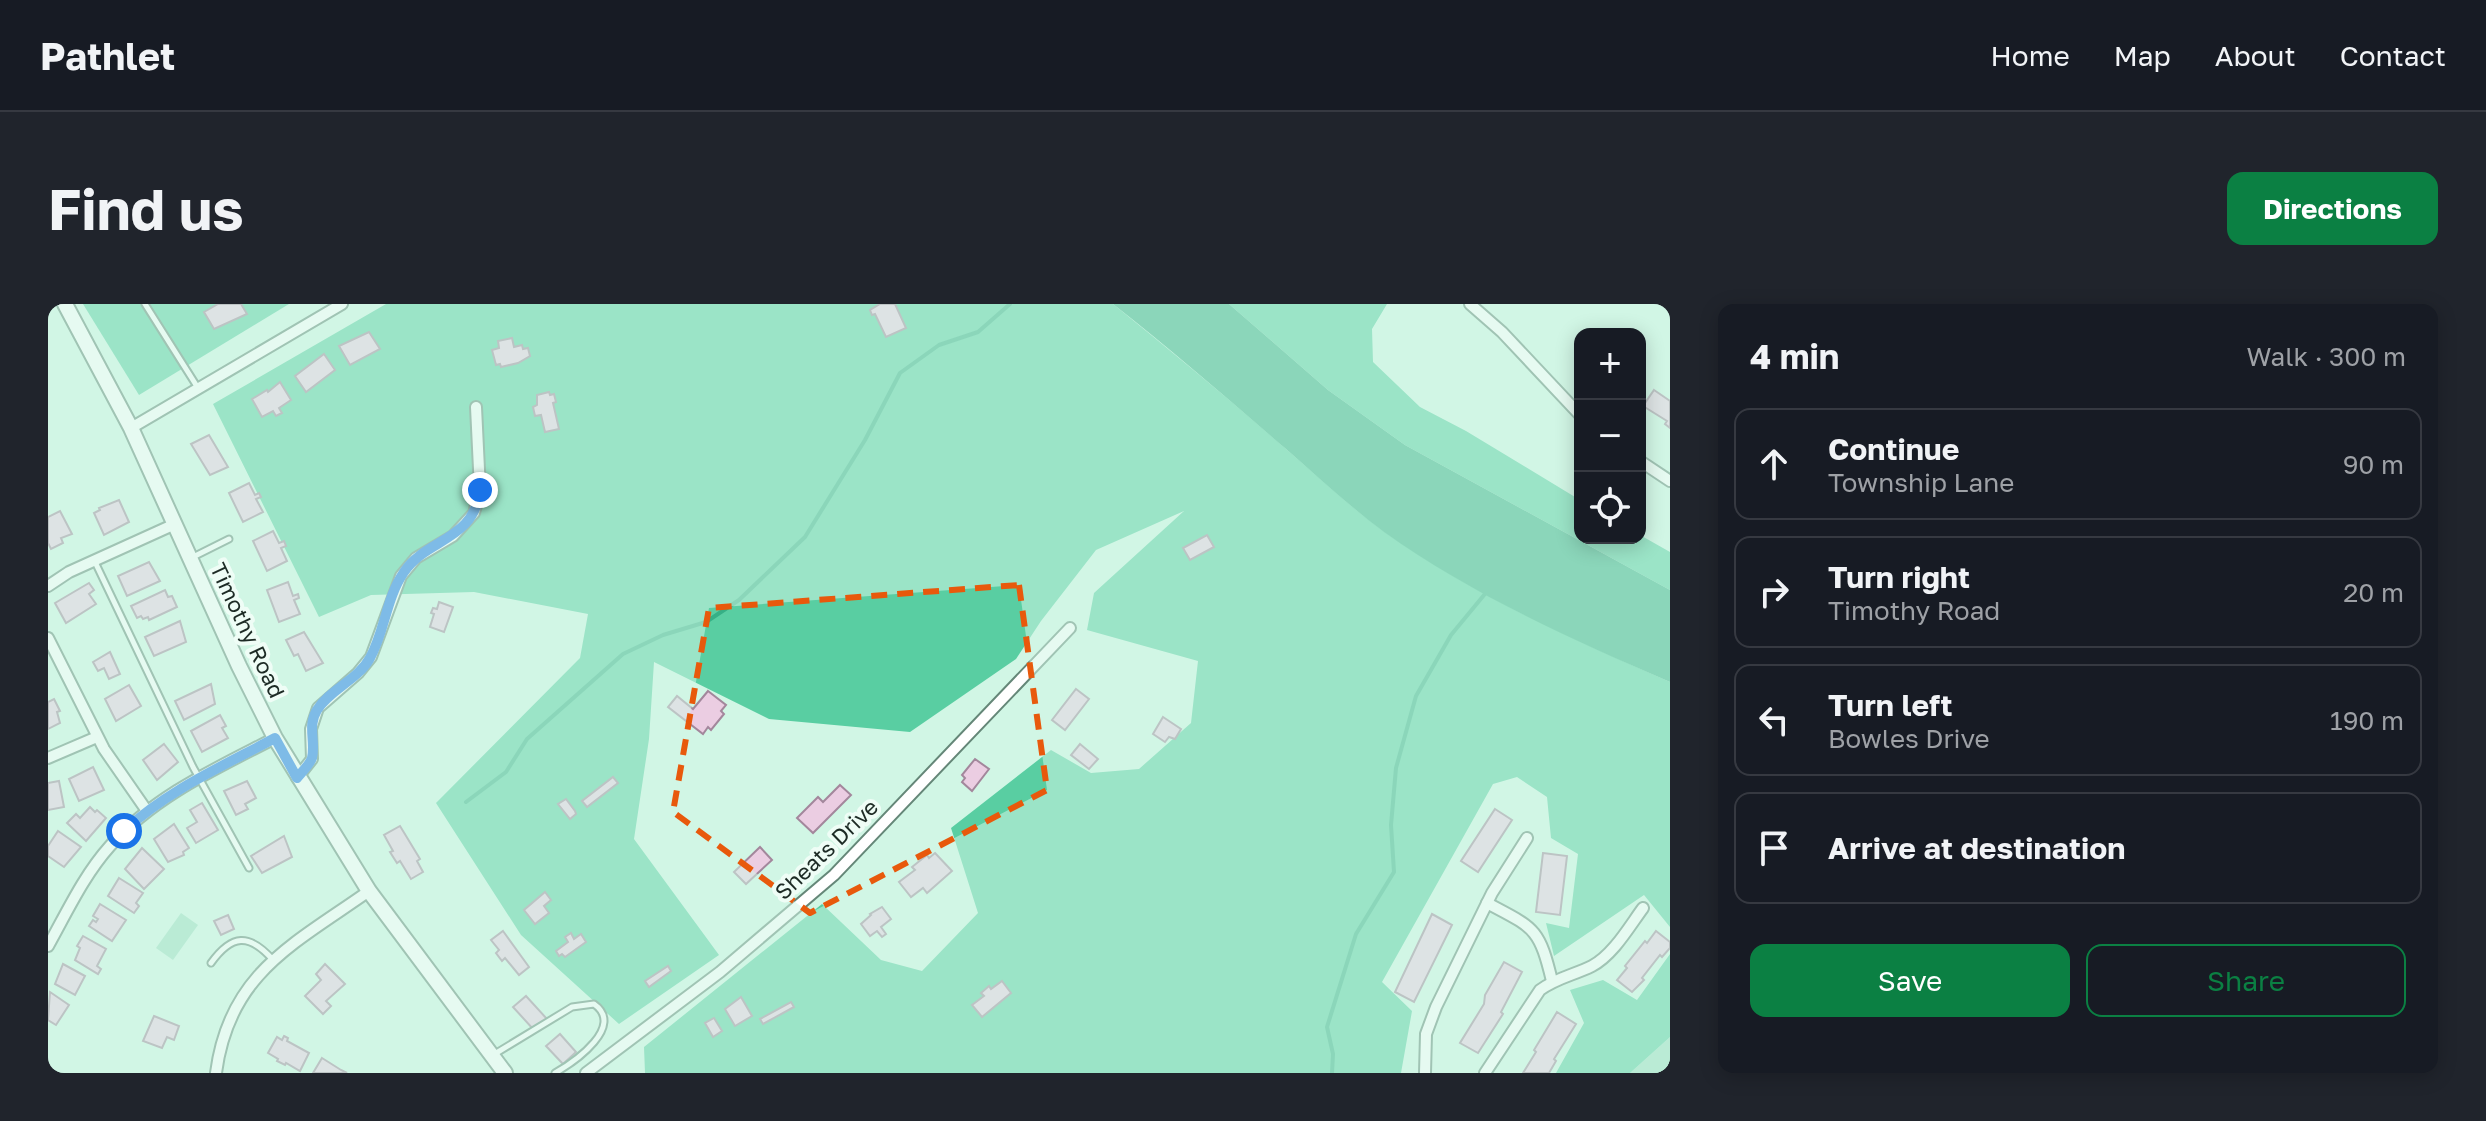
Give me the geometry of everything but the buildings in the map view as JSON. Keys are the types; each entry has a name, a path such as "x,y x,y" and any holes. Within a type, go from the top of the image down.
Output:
{"main road":[{"name":"Timothy Road","path":"65,304 131,428 275,738 297,778 369,891 505,1073"}],"street":[{"path":"131,428 342,304"},
{"path":"1470,304 1502,332 1574,409"},
{"path":"297,778 312,759 311,729 318,708 358,673 371,657 401,576 416,558 453,536 474,513 480,490 476,407"},
{"path":"1646,465 1670,481"},
{"path":"48,586 94,560 175,524"},
{"name":"Sheats Drive","path":"586,1073 720,972 834,875 1070,628"},
{"path":"48,638 97,737 147,811"},
{"path":"48,758 97,737"},
{"path":"48,946 77,893 108,848 147,811 199,778 275,738"},
{"path":"1425,1073 1426,1034 1487,903 1527,838"},
{"path":"216,1073 222,1040 246,989 273,960 369,891"},
{"path":"1487,903 1529,926 1537,934 1552,981"},
{"path":"1485,1073 1540,990 1552,981 1594,965 1610,951 1643,908"}],"lane":[{"path":"145,304 198,389"},
{"path":"190,558 229,539"},
{"path":"94,560 199,778 249,868"},
{"path":"211,963 222,947 236,940 259,944 273,960"},
{"path":"492,1056 572,1007 594,1004 602,1010 604,1029 599,1037 555,1073"}],"highlighted area":[{"path":"1019,585 1047,790 810,913 673,812 709,608"}],"shaded area":[{"path":"83,304 289,304 139,395"},
{"path":"386,304 1113,304 1389,535 1490,597 1670,682 1670,927 1644,895 1554,956 1546,923 1569,928 1578,854 1551,838 1547,797 1517,777 1493,784 1382,982 1412,1011 1401,1073 645,1073 644,1047 822,904 881,960 922,971 978,913 951,828 1051,750 1091,773 1139,769 1191,723 1198,661 1087,630 1094,593 1184,511 1096,550 1016,659 910,732 769,719 654,662 649,739 634,839 719,955 619,1024 521,935 436,803 580,658 588,614 474,592 371,595 319,617 213,404"},
{"path":"1113,304 1229,304 1328,390 1405,445 1574,537 1574,544 1586,544 1670,590 1670,682 1487,596 1417,555 1346,502"},
{"path":"1229,304 1387,304 1372,329 1373,362 1420,407 1574,496 1574,537 1405,445 1328,390"},
{"path":"1646,538 1670,552 1670,590 1586,544 1646,544"},
{"path":"181,913 198,925 173,960 156,948"},
{"path":"1670,954 1670,1037 1630,1073 1556,1073 1584,1023 1570,990 1603,980 1637,1000"},
{"path":"1670,1037 1670,1073 1630,1073"}],"waterway":[{"path":"466,802 506,772 527,739 623,654 663,635 706,622 739,600 805,537 865,440 900,373 939,345 978,332 1010,304"},
{"path":"1332,1073 1333,1054 1327,1027 1356,934 1394,872 1391,825 1396,768 1416,696 1451,635 1489,589"}],"route":[{"path":"124,831 185,786 275,738 297,778 312,759 311,729 318,708 358,673 371,657 406,568 466,525 474,513 480,490"}]}
